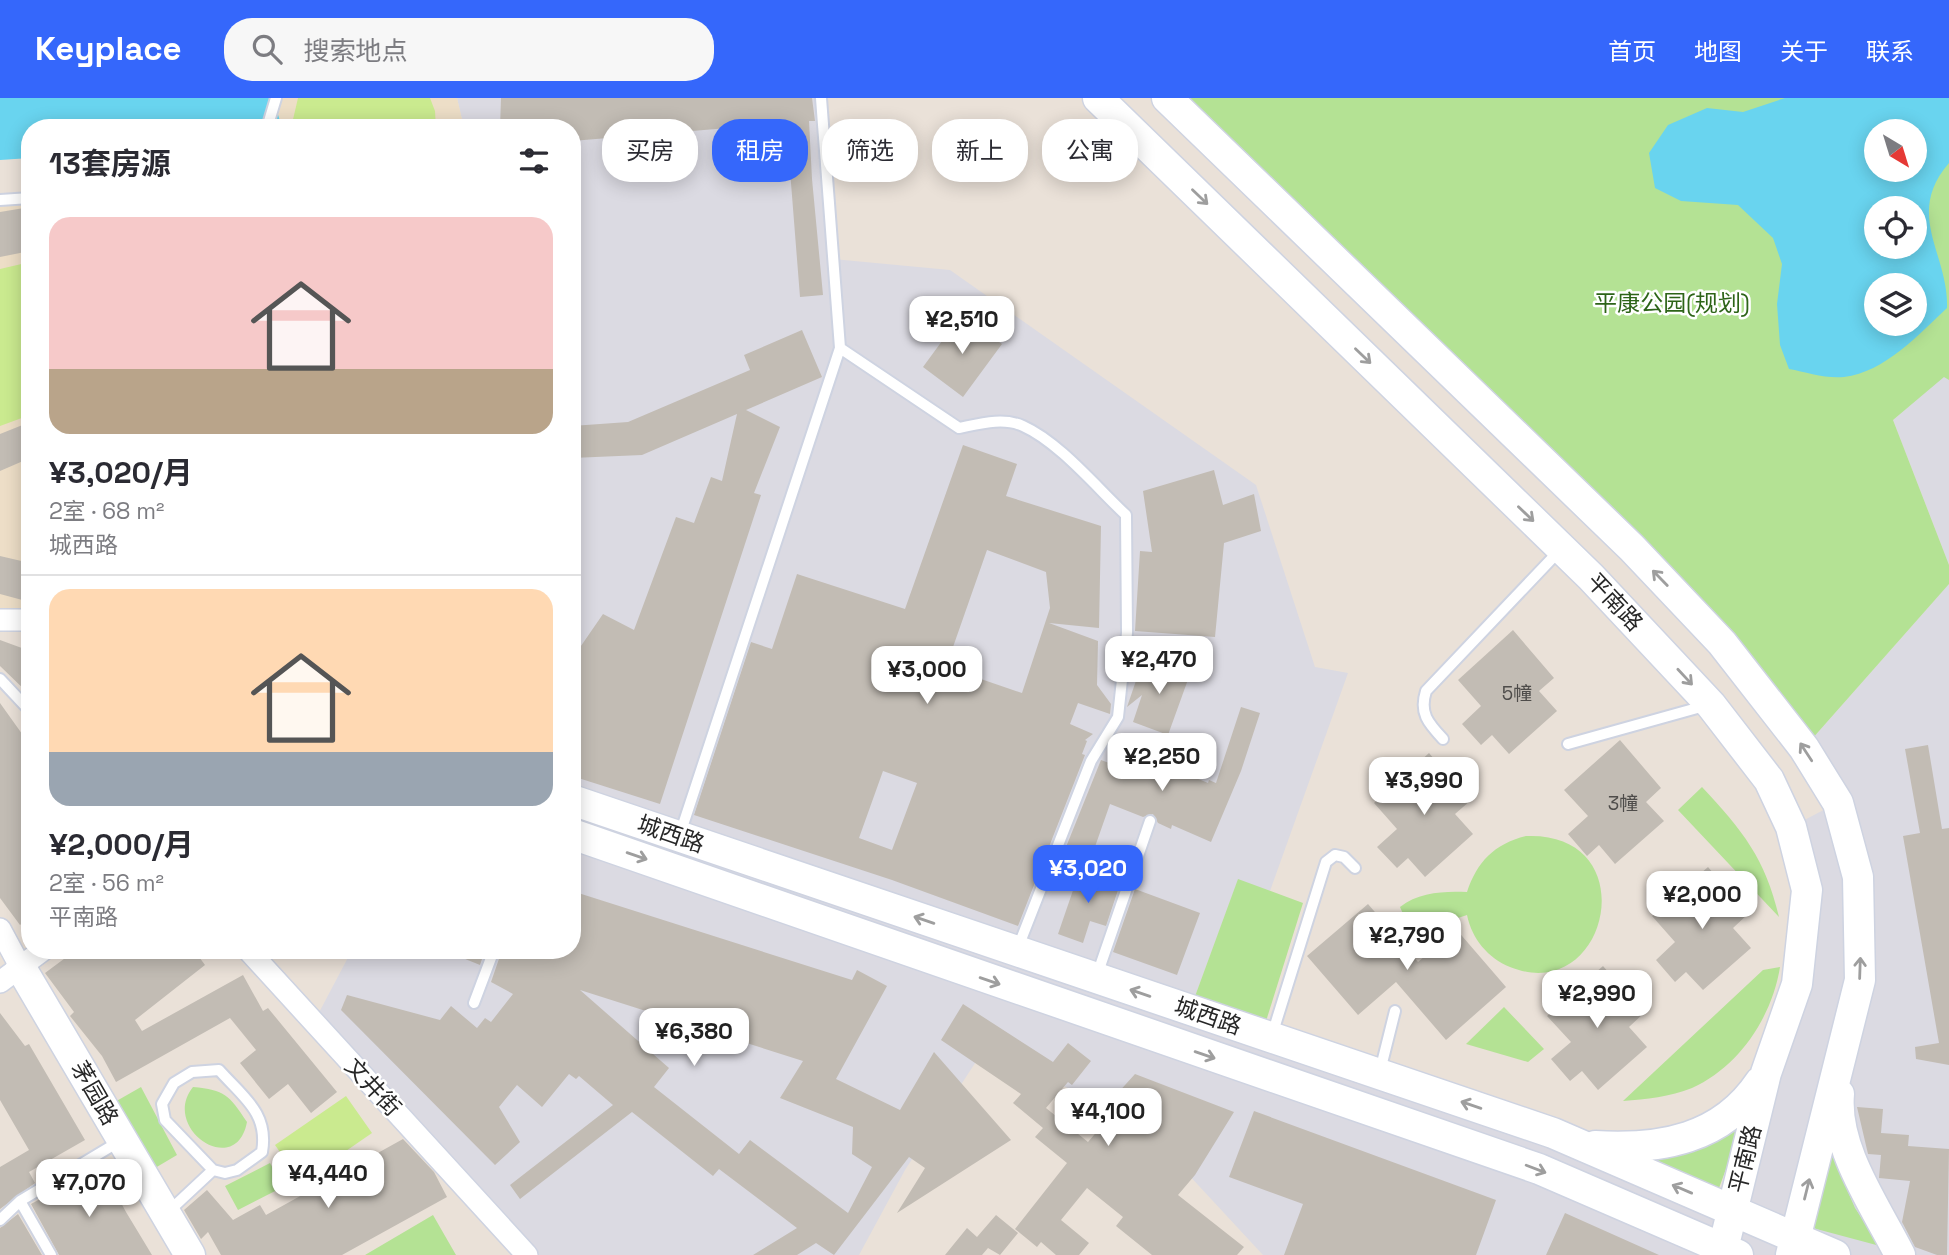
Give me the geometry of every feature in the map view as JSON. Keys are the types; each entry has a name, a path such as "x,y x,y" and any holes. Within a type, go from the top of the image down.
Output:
{"main road":[{"name":"平南路","path":"1098,98 1562,548 1711,705 1769,780 1791,827 1807,890 1797,984 1766,1073 1732,1211 1731,1252"},
{"path":"1167,98 1632,548 1722,643 1804,748 1838,803 1858,877 1860,980 1793,1246"},
{"name":"城西路","path":"581,803 1581,1145 1732,1211 1793,1246 1835,1255"},
{"path":"581,837 1539,1169 1731,1252"},
{"name":"茅园路","path":"21,967 190,1255"},
{"path":"1844,1043 1838,1111 1849,1151 1900,1255"},
{"path":"1581,1145 1612,1147 1686,1139 1713,1127 1745,1104 1766,1073"}],"street":[{"path":"0,620 21,620"},
{"path":"0,929 21,967"},
{"name":"文井街","path":"256,959 527,1255"}],"lane":[{"path":"270,119 276,98"},
{"path":"680,837 840,348 821,98"},
{"path":"0,200 21,199"},
{"path":"840,348 959,428 995,421 1023,426 1059,452 1126,515 1127,633 1118,717 1091,761 1017,951"},
{"path":"1443,739 1425,719 1422,705 1426,691 1562,548"},
{"path":"0,679 21,701"},
{"path":"1569,744 1711,705"},
{"path":"1096,978 1150,821"},
{"path":"1271,1037 1326,862 1335,855 1344,857 1355,868"},
{"path":"474,1003 491,959"},
{"path":"1379,1074 1395,1011"},
{"path":"219,1070 260,1116 265,1134 261,1152 250,1160 225,1173 213,1170 165,1120 162,1104 174,1083 192,1072 219,1070"},
{"path":"0,1220 20,1201 122,1140"},
{"path":"166,1214 213,1170"},
{"path":"20,1201 51,1255"}],"shaded area":[{"path":"276,98 457,98 462,119 270,119"},
{"path":"457,98 821,98 822,182 827,182 833,259 950,270 1256,485 1315,667 1348,673 1270,891 1238,880 1190,1010 1732,1210 1797,984 1791,827 1837,803 1804,748 1949,584 1949,1255 1263,1255 1148,1131 987,1045 905,1170 859,1255 527,1255 314,1022 347,959 581,959 581,119 462,119"},
{"path":"21,199 21,620 0,620 0,200"},
{"path":"1944,376 1949,380 1949,565 1893,420"}],"green space":[{"path":"298,98 430,98 435,119 293,119"},
{"name":"平康公园(规划)","path":"1167,98 1949,98 1949,380 1944,377 1893,420 1949,565 1949,584 1804,748 1722,643"},
{"path":"21,264 21,418 0,426 0,269"},
{"path":"1702,787 1751,846 1767,878 1779,917 1678,810"},
{"path":"1526,836 1564,842 1588,860 1600,886 1601,915 1590,942 1571,963 1544,973 1510,967 1482,947 1467,915 1434,926 1404,916 1400,907 1415,898 1441,892 1467,892 1476,872 1488,856 1505,844"},
{"path":"1238,879 1303,903 1262,1034 1190,1010"},
{"path":"1780,967 1776,986 1761,1022 1738,1054 1724,1067 1709,1079 1684,1091 1623,1101 1763,970"},
{"path":"1504,1007 1544,1049 1528,1062 1466,1044"},
{"path":"141,1087 177,1155 150,1171 113,1103"},
{"path":"193,1087 219,1092 230,1100 247,1122 240,1139 229,1147 216,1147 204,1142 193,1131 186,1118 185,1103"},
{"path":"346,1096 372,1133 301,1182 275,1145"},
{"path":"1746,1115 1719,1188 1647,1156"},
{"path":"1831,1152 1855,1208 1880,1246 1809,1227"},
{"path":"270,1163 283,1187 238,1210 225,1186"},
{"path":"433,1215 456,1255 365,1255"}],"water":[{"path":"0,98 273,98 279,119 21,119 21,159 0,160"},
{"path":"1785,98 1949,98 1949,163 1936,182 1930,200 1929,217 1946,288 1947,308 1927,326 1927,273 1864,273 1864,336 1916,336 1887,360 1859,374 1844,377 1823,376 1789,369 1780,345 1777,304 1782,264 1773,238 1738,205 1681,201 1655,188 1649,153 1668,125 1707,108 1743,112"}],"building":[{"path":"501,98 812,98 815,121 809,121 812,179 823,295 800,297 791,182 808,182 808,119 712,119 712,129 698,131 698,119 602,119 602,139 581,140 581,119 500,119"},
{"path":"21,208 21,253 0,257 0,212"},
{"path":"961,315 1002,344 963,397 923,367"},
{"path":"802,330 822,377 746,410 780,427 754,493 761,495 660,804 581,779 581,646 603,614 634,630 676,517 694,523 711,477 722,481 737,414 642,455 581,458 581,425 628,422 750,370 744,355"},
{"path":"21,426 21,462 0,471 0,434"},
{"path":"963,445 1017,464 1006,496 1101,526 1099,628 1049,623 1098,641 1097,685 1111,704 1110,714 1078,703 1070,724 1093,734 1085,740 1087,741 1082,754 1085,755 1018,926 892,880 694,815 751,642 772,649 797,574 905,609","holes":["987,550 1046,572 1050,608 1022,693 946,667","883,771 917,783 892,850 859,838"]},
{"path":"1214,470 1223,505 1254,494 1261,531 1224,543 1215,637 1135,631 1140,551 1152,552 1143,491"},
{"path":"0,556 21,561 21,600 0,594"},
{"path":"1513,630 1554,678 1539,691 1557,711 1509,754 1492,735 1481,745 1462,724 1481,706 1458,680"},
{"path":"0,640 21,648 21,686 0,666"},
{"path":"1154,661 1190,674 1168,735 1133,722 1142,695 1127,707 1140,669 1150,673"},
{"path":"0,703 21,732 20,925 0,898"},
{"path":"1241,707 1260,713 1241,771 1211,842 1172,825 1171,829 1158,823 1153,814 1143,817 1110,804 1090,861 1064,852 1101,760 1117,766 1122,754 1168,770 1170,767 1208,783 1209,780 1216,783"},
{"path":"1620,740 1661,788 1646,802 1664,821 1615,864 1599,845 1587,856 1568,834 1588,816 1564,790"},
{"path":"1928,745 1942,829 1949,828 1949,1065 1916,1059 1915,1047 1939,1043 1903,836 1920,833 1905,749"},
{"path":"1429,753 1470,801 1455,814 1473,834 1425,877 1408,858 1397,868 1377,847 1397,829 1374,803"},
{"path":"1708,867 1748,914 1733,928 1751,948 1703,990 1686,972 1675,982 1656,960 1675,942 1652,916"},
{"path":"1080,870 1120,884 1106,926 1090,921 1083,943 1058,934"},
{"path":"1135,889 1200,913 1177,975 1113,952"},
{"path":"581,894 852,980 857,970 887,986 836,1079 900,1110 934,1052 1011,1140 897,1213 925,1168 909,1157 834,1255 816,1243 797,1255 753,1255 797,1228 719,1169 713,1176 632,1112 520,1199 510,1185 613,1105 579,1076 576,1079 569,1074 542,1107 517,1085 499,1107 520,1142 495,1165 341,1010 347,995 440,1020 451,1006 477,1028 485,1018 491,1022 513,994 491,982 499,959 581,959","holes":["580,990 803,1061 780,1098 853,1127 852,1154 872,1167 848,1213 750,1140 739,1154 654,1087 669,1068"]},
{"path":"1368,904 1418,962 1456,929 1506,987 1446,1040 1396,982 1358,1015 1307,956"},
{"path":"64,959 201,959 205,965 135,1020 142,1031 243,975 263,1011 268,1008 337,1092 311,1113 288,1084 269,1099 240,1063 256,1050 230,1018 116,1082 102,1056 70,1016 74,1012 45,973"},
{"path":"465,959 482,959 480,965"},
{"path":"1603,966 1644,1013 1629,1027 1647,1047 1598,1090 1582,1071 1570,1081 1551,1059 1571,1042 1547,1016"},
{"path":"963,1004 1053,1062 1068,1043 1091,1061 1072,1085 1068,1082 1046,1108 1088,1142 1123,1101 1116,1095 1135,1074 1234,1112 1195,1175 1178,1195 1244,1247 1237,1255 1152,1255 1116,1226 1123,1217 1087,1188 1061,1220 1089,1243 1079,1255 1056,1255 1041,1242 1037,1247 1015,1229 1067,1163 1035,1137 1043,1128 1013,1103 1021,1094 941,1040"},
{"path":"0,1013 25,1046 29,1044 85,1140 29,1172 35,1183 0,1209 0,1167 29,1150 0,1100"},
{"path":"1857,1107 1883,1109 1881,1133 1909,1135 1908,1146 1949,1149 1947,1255 1937,1255 1915,1247 1902,1222 1910,1181 1879,1178 1881,1155 1868,1154"},
{"path":"1254,1111 1496,1200 1476,1255 1284,1255 1303,1204 1229,1177"},
{"path":"403,1139 434,1172 447,1197 342,1255 221,1255 208,1232 201,1239 184,1210 207,1190 233,1220 260,1205 266,1215"},
{"path":"101,1166 152,1255 59,1255 31,1204"},
{"path":"1565,1213 1659,1255 1546,1255"},
{"path":"18,1214 42,1255 0,1255 0,1228"},
{"path":"996,1215 1018,1233 1000,1255 988,1248 982,1255 945,1255 967,1228 977,1237"}]}
